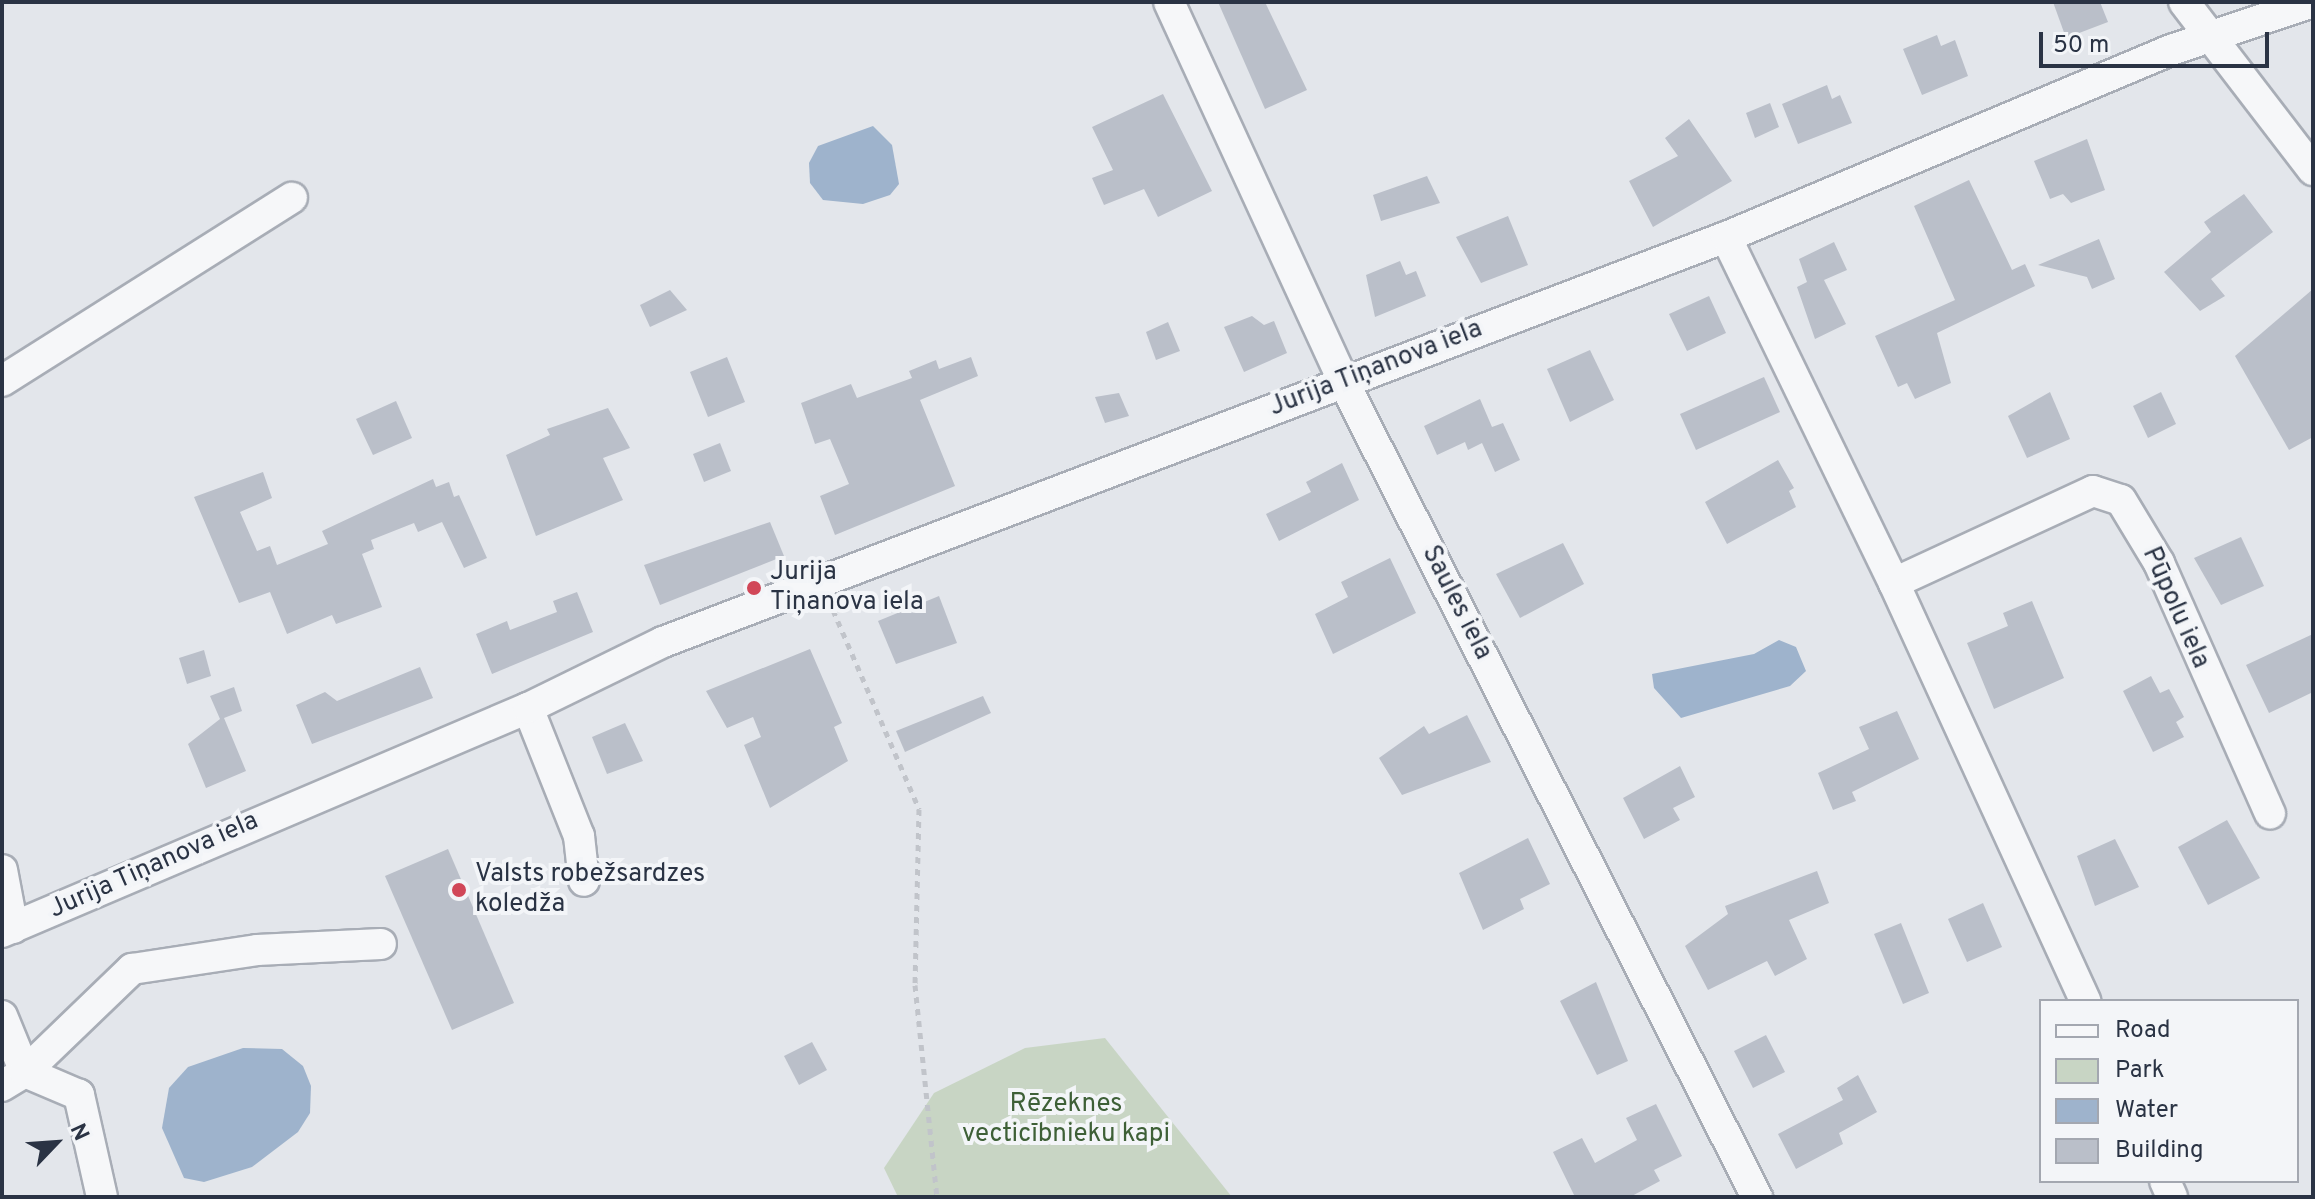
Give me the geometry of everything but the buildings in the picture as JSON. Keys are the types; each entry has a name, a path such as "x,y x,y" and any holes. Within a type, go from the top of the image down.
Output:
{"street":[{"name":"Saules iela","path":"1169,2 1343,381 1757,1197"},
{"path":"2184,2 2313,170"},
{"name":"Jurija Tiņanova iela","path":"7,930 528,708 663,642 1726,237 2171,50 2213,40 2313,2"},
{"path":"2,381 292,198"},
{"path":"1726,237 1894,583 2084,999"},
{"name":"Pūpolu iela","path":"1894,583 2093,491 2121,500 2159,563 2270,813"},
{"path":"528,708 579,836 584,881"},
{"path":"2,870 7,930"},
{"path":"13,1079 132,969 257,950 381,944"},
{"path":"2,1016 13,1079"},
{"path":"13,1079 79,1095 102,1197"}],"path":[{"path":"819,582 919,809 915,985 937,1197"}],"green space":[{"name":"Rēzeknes vecticībnieku kapi","path":"1105,1038 1232,1197 898,1197 884,1168 934,1093 1025,1048"}],"water":[{"path":"873,126 892,145 899,184 890,195 863,204 823,200 810,183 809,163 818,146"},
{"path":"1779,640 1796,647 1806,671 1790,686 1681,718 1654,688 1652,674 1754,654"},
{"path":"243,1048 282,1049 303,1066 311,1086 310,1113 298,1132 252,1167 204,1182 184,1178 162,1128 169,1088 188,1067"}],"place":[{"name":"Jurija Tiņanova iela","path":"754,588"},
{"name":"Valsts robežsardzes koledža","path":"459,890"}]}
